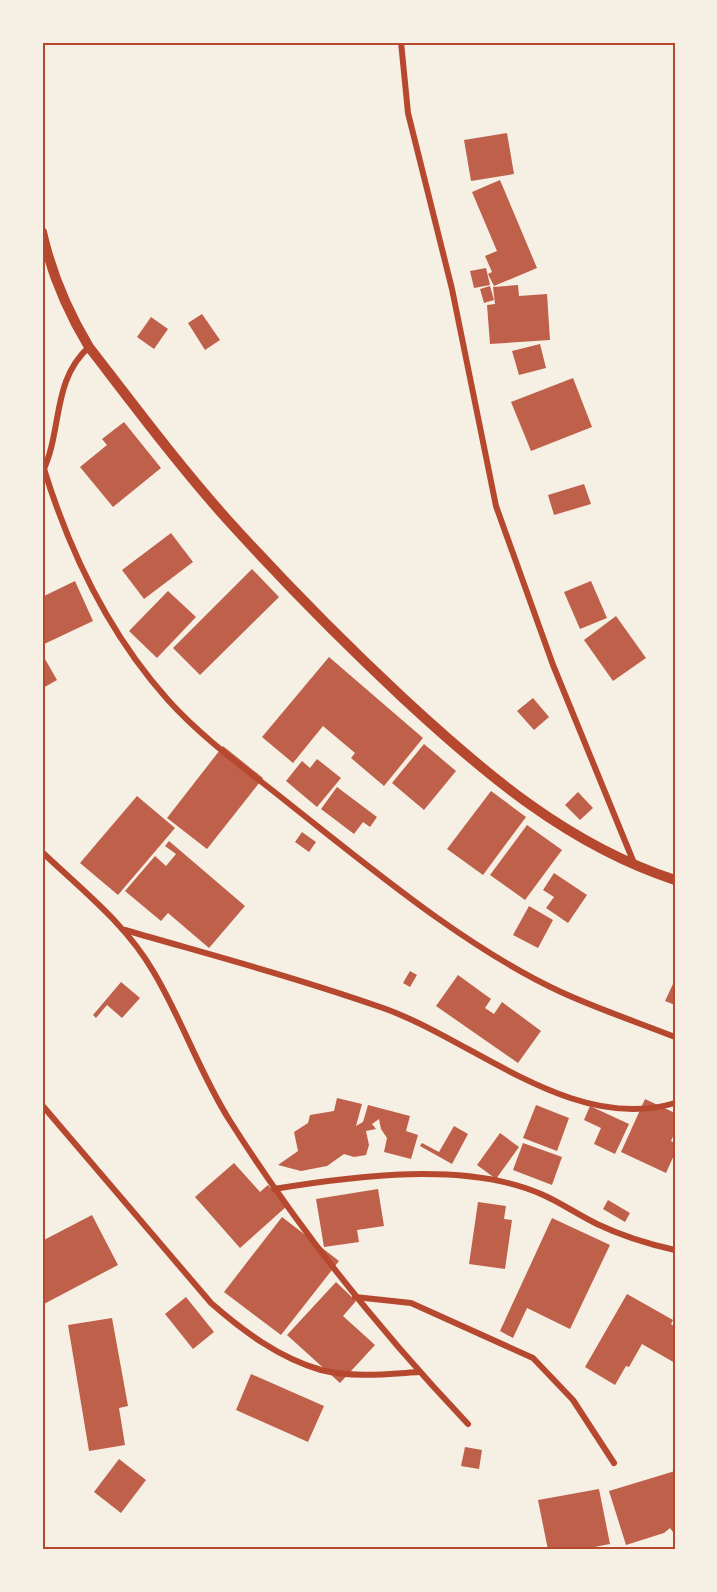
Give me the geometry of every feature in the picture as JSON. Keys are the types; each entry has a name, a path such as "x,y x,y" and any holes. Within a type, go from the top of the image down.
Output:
{"street":[{"path":"401,42 408,113 452,289 496,506 553,665 635,867"},
{"path":"42,232 48,258 77,328 88,347 224,516 355,654 461,752 551,821 635,867 675,880"},
{"path":"88,347 76,358 67,375 43,471 61,522 87,578 121,638 168,700 219,747 449,925 560,991 675,1037"},
{"path":"42,852 123,929 153,971 228,1118 274,1189 355,1297 419,1372 468,1424"},
{"path":"123,929 324,987 386,1009 441,1033 570,1099 624,1108 675,1103"},
{"path":"42,1105 211,1303 240,1328 273,1350 322,1370 366,1375 419,1372"},
{"path":"274,1189 371,1175 491,1179 540,1193 599,1225 648,1244 675,1250"},
{"path":"355,1297 411,1303 533,1358 573,1400 614,1463"}],"building":[{"path":"507,133 514,174 471,181 464,140"},
{"path":"500,180 537,268 494,286 488,274 492,272 485,256 497,251 472,192"},
{"path":"486,268 490,285 474,288 470,271"},
{"path":"518,285 519,296 547,294 550,340 490,344 487,305 495,304 493,287"},
{"path":"490,286 494,300 484,303 480,289"},
{"path":"202,314 220,340 205,350 188,323"},
{"path":"151,317 168,329 154,349 137,337"},
{"path":"540,344 546,368 519,375 512,351"},
{"path":"573,378 592,427 531,451 511,402"},
{"path":"124,422 161,468 113,507 80,467 107,445 102,439"},
{"path":"584,484 591,504 554,515 548,495"},
{"path":"171,533 193,562 144,599 122,570"},
{"path":"252,569 279,597 200,675 173,648"},
{"path":"75,581 93,621 42,645 42,597"},
{"path":"591,581 607,618 580,629 564,592"},
{"path":"168,591 196,617 157,658 129,631"},
{"path":"616,616 646,658 613,681 584,640"},
{"path":"329,657 423,738 384,786 351,758 355,753 323,726 293,763 262,737"},
{"path":"45,659 57,680 43,688 42,661"},
{"path":"533,698 549,717 534,730 517,711"},
{"path":"424,744 456,771 424,810 392,783"},
{"path":"223,746 263,778 207,849 167,818"},
{"path":"317,759 341,778 317,807 286,781 302,761 310,768"},
{"path":"337,787 377,817 370,827 363,822 354,834 321,809"},
{"path":"491,791 526,817 483,875 447,849"},
{"path":"578,792 593,808 580,820 565,805"},
{"path":"137,796 175,828 118,895 80,863"},
{"path":"527,825 562,850 525,900 490,875"},
{"path":"302,832 316,842 309,852 295,842"},
{"path":"169,841 245,906 209,948 168,913 161,921 125,891 155,856 166,866 176,854 165,846"},
{"path":"554,873 587,895 568,923 546,908 554,897 543,890"},
{"path":"529,906 553,920 538,948 513,935"},
{"path":"410,971 417,975 410,987 403,983"},
{"path":"458,975 491,999 485,1008 494,1014 502,1002 541,1031 518,1063 436,1006"},
{"path":"121,982 140,998 122,1018 107,1005 96,1018 93,1015"},
{"path":"673,984 675,985 675,1005 665,1001"},
{"path":"337,1098 362,1104 356,1126 363,1122 368,1105 410,1116 406,1131 418,1135 411,1159 384,1152 387,1138 381,1129 379,1119 372,1124 376,1129 366,1131 369,1145 366,1155 354,1157 344,1154 327,1166 301,1171 278,1165 298,1151 294,1132 308,1123 310,1115 334,1111"},
{"path":"645,1099 675,1113 675,1132 671,1141 675,1143 675,1153 666,1173 621,1152"},
{"path":"536,1105 569,1118 557,1151 523,1138"},
{"path":"590,1106 629,1124 615,1154 594,1144 601,1128 584,1120"},
{"path":"454,1126 468,1134 452,1164 420,1146 422,1143 439,1152"},
{"path":"500,1133 519,1147 496,1179 477,1165"},
{"path":"523,1143 562,1157 552,1185 513,1170"},
{"path":"234,1163 260,1192 268,1185 287,1206 240,1248 195,1197"},
{"path":"378,1189 384,1226 357,1230 359,1242 324,1247 316,1199"},
{"path":"608,1200 630,1213 625,1222 603,1209"},
{"path":"478,1202 506,1206 504,1219 512,1220 505,1269 469,1264"},
{"path":"92,1215 118,1265 42,1305 42,1241"},
{"path":"282,1217 339,1261 281,1335 224,1292"},
{"path":"552,1218 610,1245 570,1329 527,1308 513,1338 500,1331"},
{"path":"336,1282 356,1301 343,1316 375,1345 340,1383 287,1335"},
{"path":"627,1294 673,1320 671,1324 675,1327 675,1363 642,1344 615,1385 585,1367"},
{"path":"186,1297 214,1332 193,1349 165,1314"},
{"path":"112,1318 128,1406 119,1408 125,1445 89,1451 68,1325"},
{"path":"251,1374 324,1406 308,1442 236,1410"},
{"path":"465,1447 482,1450 479,1469 461,1466"},
{"path":"119,1459 146,1480 121,1513 94,1492"},
{"path":"675,1471 675,1535 670,1528 664,1533 626,1545 609,1491"},
{"path":"599,1489 610,1544 579,1550 548,1550 538,1500"}]}
